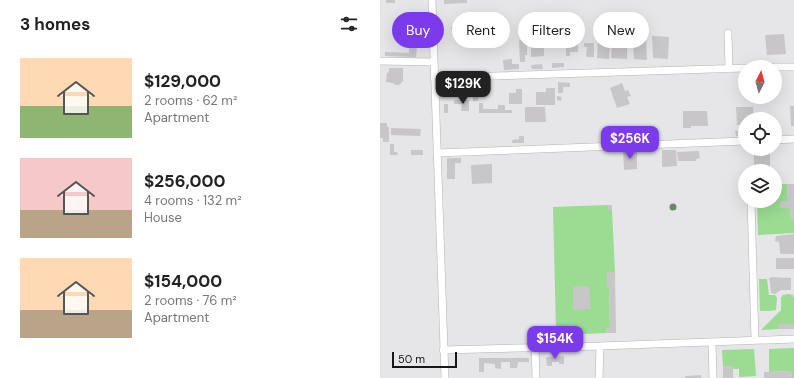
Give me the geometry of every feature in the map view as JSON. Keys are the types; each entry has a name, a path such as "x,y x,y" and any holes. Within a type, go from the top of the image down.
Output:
{"street":[{"path":"432,0 445,378"},
{"path":"728,33 729,69"},
{"path":"380,61 434,62"},
{"path":"782,67 794,67"},
{"path":"434,78 738,68"},
{"path":"782,140 794,139"},
{"path":"437,153 738,141"},
{"path":"750,208 755,340"},
{"path":"443,350 794,339"},
{"path":"712,342 714,378"},
{"path":"599,378 600,346"},
{"path":"535,347 536,378"}],"green space":[{"path":"782,184 787,184 788,201 782,201"},
{"path":"608,205 608,210 612,210 615,272 607,273 607,287 609,287 610,329 607,328 606,333 560,335 560,330 556,330 553,207"},
{"path":"757,208 790,208 791,220 794,220 794,233 758,235"},
{"path":"759,279 767,279 769,295 775,295 777,298 776,310 760,311"},
{"path":"783,295 793,295 794,298 794,324 778,324 778,329 761,330 781,310 781,298"},
{"path":"794,348 794,378 792,378 791,371 769,372 769,349"},
{"path":"754,349 756,376 739,377 739,369 733,369 733,366 723,366 722,350"}],"building":[{"path":"386,0 395,0 395,3 386,3"},
{"path":"444,0 467,0 467,3 444,4"},
{"path":"784,34 786,54 767,55 765,35"},
{"path":"652,36 669,37 668,59 653,58"},
{"path":"585,43 593,43 594,57 586,57 587,47 585,47"},
{"path":"409,48 417,48 416,57 385,56 385,52 409,53"},
{"path":"519,48 527,48 525,62 520,62"},
{"path":"531,48 544,48 544,56 531,57"},
{"path":"566,48 578,48 578,52 570,52 570,56 566,56"},
{"path":"598,48 610,48 609,59 597,58"},
{"path":"612,48 627,48 627,59 611,58"},
{"path":"633,48 646,48 647,60 634,59"},
{"path":"512,59 512,64 519,64 519,69 504,70 503,60"},
{"path":"552,63 564,63 564,67 552,68"},
{"path":"542,64 543,69 532,69 531,65"},
{"path":"389,68 403,68 403,81 399,85 386,82"},
{"path":"558,82 570,83 570,87 563,87 563,93 558,93"},
{"path":"622,83 625,91 628,90 631,96 627,97 630,104 617,108 610,88"},
{"path":"464,84 478,84 478,101 473,101 472,88 464,88"},
{"path":"440,85 455,85 455,92 447,92 447,89 440,89"},
{"path":"546,88 555,88 555,105 536,105 536,92 546,92"},
{"path":"516,89 522,89 522,104 509,104 509,93 516,93"},
{"path":"557,96 562,97 561,101 557,100"},
{"path":"454,100 469,100 469,111 461,111 462,104 454,104"},
{"path":"479,103 483,103 483,109 498,109 498,105 505,105 505,110 512,110 512,113 479,113"},
{"path":"444,104 448,104 448,113 444,113"},
{"path":"790,106 794,106 794,126 791,126"},
{"path":"525,107 545,107 546,122 525,122"},
{"path":"736,107 753,107 753,112 738,112 737,125"},
{"path":"683,111 707,111 708,126 691,126 691,128 683,128"},
{"path":"380,123 387,123 387,127 389,127 389,142 383,142 383,138 380,138"},
{"path":"391,128 421,129 420,136 391,135"},
{"path":"735,131 738,131 738,136 736,136"},
{"path":"519,136 524,136 524,143 512,143 512,140 519,139"},
{"path":"390,144 394,144 394,152 397,152 398,155 390,155"},
{"path":"411,150 423,150 423,155 411,155"},
{"path":"662,150 676,150 677,166 662,167"},
{"path":"623,151 637,151 637,169 624,170"},
{"path":"699,151 700,158 696,159 696,161 678,161 677,152"},
{"path":"754,156 770,156 770,164 754,164"},
{"path":"447,158 461,158 461,163 455,163 455,179 447,179"},
{"path":"492,164 492,183 472,184 471,165"},
{"path":"787,184 794,184 794,220 791,220 790,208 782,208 782,201 788,201"},
{"path":"608,205 612,205 612,210 608,210"},
{"path":"794,234 794,254 780,253 779,242 775,241 776,236"},
{"path":"776,258 794,258 794,269 776,269"},
{"path":"607,272 615,272 616,333 606,333 607,328 610,329 609,287 607,287"},
{"path":"771,277 791,278 791,290 781,290 775,294 771,293 769,279"},
{"path":"589,286 591,309 573,310 573,287"},
{"path":"778,324 794,324 794,329 778,329"},
{"path":"556,330 560,330 560,335 556,334"},
{"path":"564,356 564,364 552,362 552,366 547,366 546,357"},
{"path":"479,358 529,358 529,362 518,362 517,368 510,368 510,362 501,362 501,369 495,368 495,364 484,363 484,372 479,372"},
{"path":"723,366 733,366 733,378 723,378"},
{"path":"791,371 792,378 764,378 764,372"},
{"path":"701,375 701,378 685,378 685,376"}]}
